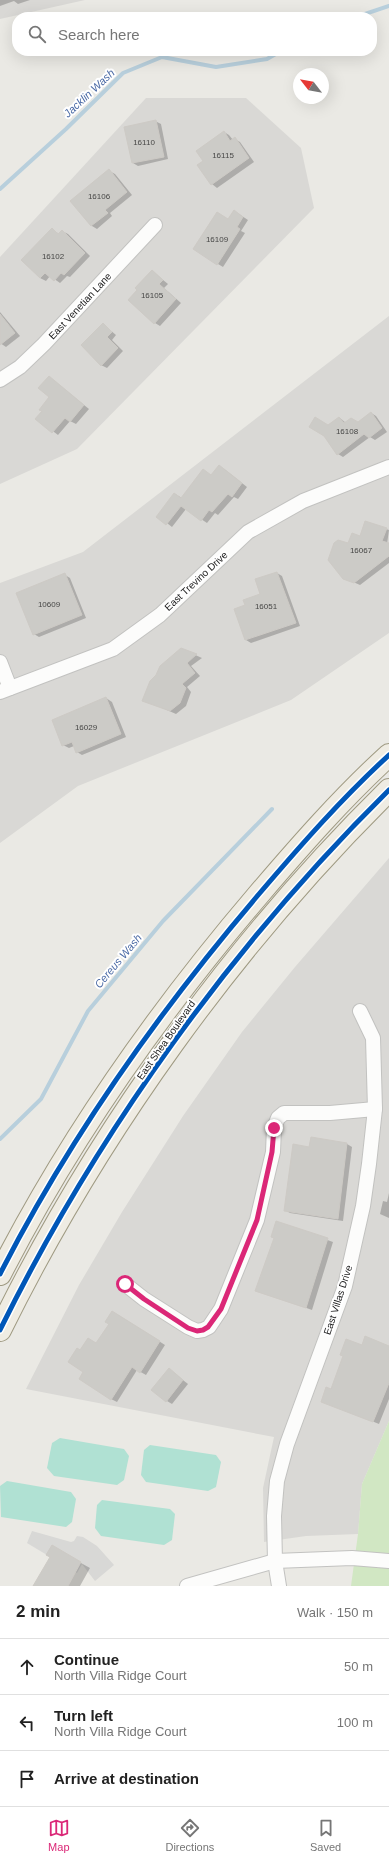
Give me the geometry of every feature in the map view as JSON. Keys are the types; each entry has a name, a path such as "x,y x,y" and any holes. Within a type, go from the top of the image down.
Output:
{"main road":[{"name":"East Shea Boulevard","path":"0,1274 27,1222 122,1072 185,984 301,845 389,755"},
{"name":"East Shea Boulevard","path":"0,1330 21,1287 70,1202 116,1128 192,1016 312,870 389,790"},
{"path":"246,910 265,926"}],"street":[{"name":"East Venetian Lane","path":"0,380 20,366 44,344 155,225"},
{"name":"East Trevino Drive","path":"5,690 113,649 160,615 248,532 303,501 389,467"},
{"path":"0,662 5,690"},
{"name":"East Villas Drive","path":"279,1586 275,1561 274,1516 277,1481 287,1444 345,1286 362,1206 375,1109 373,1038 360,1011"},
{"path":"125,1284 144,1299 188,1328 197,1331 208,1327 221,1309 257,1220 272,1152 274,1128 278,1118 284,1113 330,1113 375,1109"},
{"path":"187,1586 275,1561 352,1558 389,1561"}],"shaded area":[{"path":"0,0 85,0 31,12 12,12 12,16 0,19"},
{"path":"146,98 246,98 301,148 314,208 77,449 0,484 0,257"},
{"path":"389,316 389,633 291,700 78,786 0,843 0,583 83,552"},
{"path":"389,858 389,1421 362,1484 358,1534 306,1536 264,1542 263,1488 274,1437 26,1389 79,1285 122,1212 183,1116 242,1032 295,967"},
{"path":"32,1531 71,1542 74,1541 77,1536 83,1537 97,1546 114,1565 95,1581 82,1564 77,1573 27,1543"}],"green space":[{"path":"389,1421 389,1586 351,1586 358,1534 362,1484"},
{"path":"60,1438 124,1449 129,1456 124,1480 117,1485 54,1476 47,1468 52,1443"},
{"path":"150,1445 216,1455 221,1462 216,1487 208,1491 146,1482 141,1475 144,1450"},
{"path":"7,1481 71,1492 76,1499 72,1522 66,1527 1,1517 0,1486"},
{"path":"102,1500 170,1509 175,1514 172,1540 164,1545 101,1536 95,1528 97,1505"}],"building":[{"path":"156,120 164,157 132,163 124,127"},
{"path":"224,131 230,141 235,137 249,158 211,185 197,165 203,161 196,151"},
{"path":"109,169 127,192 105,210 108,213 91,226 70,201"},
{"path":"234,210 243,217 237,227 240,229 217,265 193,249 217,212 228,219"},
{"path":"52,228 58,234 62,230 85,253 64,275 61,273 54,281 45,273 40,278 21,260"},
{"path":"152,270 163,280 159,284 176,299 154,324 128,300 137,290 135,288"},
{"path":"0,314 15,333 0,345"},
{"path":"103,323 112,332 107,337 118,348 101,366 81,345"},
{"path":"49,376 84,405 70,422 65,418 52,433 35,419 42,411 39,410 49,397 38,388"},
{"path":"371,412 382,428 369,438 364,434 337,455 324,436 309,427 315,417 328,425 339,417 344,423 351,418 358,422"},
{"path":"219,465 242,483 232,497 228,494 212,512 209,510 201,521 181,506 166,525 156,517 174,493 181,498 203,469 211,475"},
{"path":"365,521 387,528 382,541 389,543 389,556 354,583 343,579 328,560 334,543 338,540 348,543 352,533 360,536"},
{"path":"277,572 296,623 245,640 234,609 245,605 243,600 260,594 255,579"},
{"path":"65,573 82,615 33,635 16,593"},
{"path":"181,648 197,654 187,663 195,673 182,684 186,688 180,703 170,711 142,701 150,681 156,675 160,666"},
{"path":"106,697 121,734 76,753 72,742 62,746 52,720"},
{"path":"311,1137 347,1143 338,1219 284,1211 293,1144 309,1147"},
{"path":"276,1221 328,1238 306,1308 255,1291 274,1238 271,1237"},
{"path":"112,1311 160,1341 140,1373 132,1367 111,1400 79,1379 83,1372 68,1362 77,1348 80,1350 88,1338 96,1343 109,1324 105,1322"},
{"path":"365,1336 389,1346 389,1383 373,1422 321,1402 326,1387 331,1389 343,1356 340,1355 346,1339 362,1345"},
{"path":"169,1368 183,1380 166,1402 151,1390"},
{"path":"52,1545 81,1562 68,1586 33,1586 50,1557 46,1555"}],"waterway":[{"name":"Jacklin Wash","path":"371,12 389,6"},
{"name":"Jacklin Wash","path":"0,189 66,129 123,73 162,57 216,67 267,59 272,56"},
{"name":"Cereus Wash","path":"0,1139 41,1099 88,1011 163,921 272,809"}],"cycle path":[{"path":"0,1274 56,1173 87,1124 152,1029 222,938 274,876 338,805 389,755"},
{"path":"0,1330 38,1257 80,1184 125,1113 172,1044 223,977 276,912 331,849 389,790"}],"route":[{"path":"125,1284 144,1299 188,1328 197,1331 208,1327 216,1318 221,1309 257,1220 272,1152 274,1128"}]}
